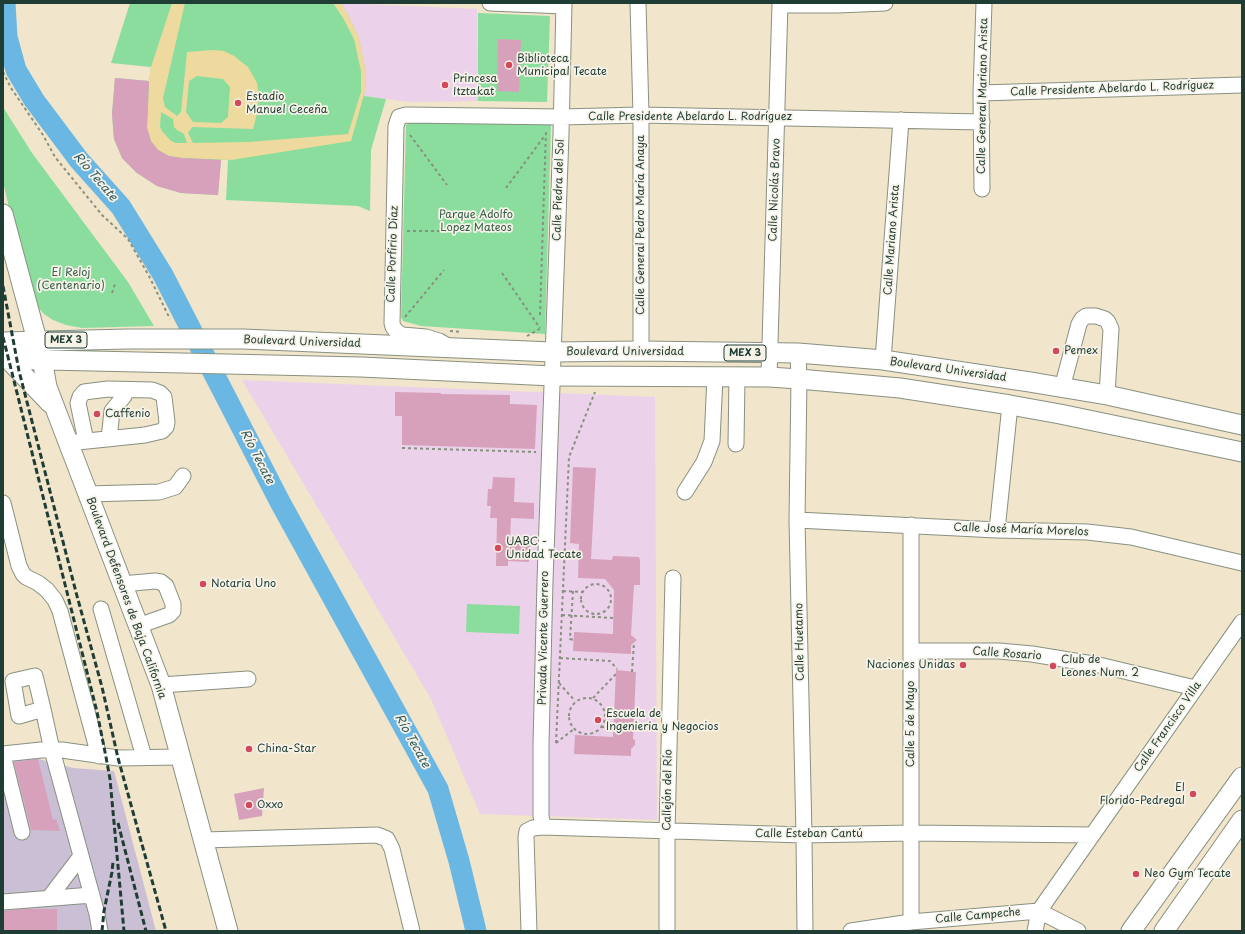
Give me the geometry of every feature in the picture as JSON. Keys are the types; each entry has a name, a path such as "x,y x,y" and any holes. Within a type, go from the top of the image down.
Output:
{"main road":[{"name":"Boulevard Defensores de Baja California","path":"3,214 42,359 47,387 160,685 228,931"},
{"name":"Boulevard Universidad","path":"4,353 37,341 243,339 552,352 641,351 798,354 883,360 1108,395 1242,425"},
{"name":"Boulevard Universidad","path":"4,353 42,359 361,367 553,376 769,377 799,379 900,388 1010,405 1242,452"},
{"name":"Boulevard Defensores de Baja California","path":"4,353 54,407"},
{"path":"1060,414 1094,412 1106,404 1108,395"},
{"path":"1131,931 1242,777"},
{"path":"1164,931 1242,820"}],"street":[{"path":"490,3 564,4"},
{"name":"Calle General Pedro María Anaya","path":"638,3 641,115 641,351"},
{"path":"780,4 838,5 885,3"},
{"name":"Calle General Mariano Arista","path":"982,189 981,93 984,3"},
{"name":"Calle Piedra del Sol","path":"553,376 552,352 547,329 562,117 564,4"},
{"name":"Calle Nicolás Bravo","path":"769,377 778,118 780,4"},
{"name":"Calle Presidente Abelardo L. Rodríguez","path":"981,93 1242,85"},
{"name":"Calle Presidente Abelardo L. Rodríguez","path":"399,117 406,115 562,117 641,115 982,122"},
{"name":"Calle Porfirio Díaz","path":"392,323 396,126 399,117"},
{"name":"Calle Mariano Arista","path":"883,360 900,120"},
{"path":"1062,388 1079,324 1086,316 1096,316 1105,319 1111,329 1108,395"},
{"path":"392,323 397,332 402,335 426,337 440,341 452,348"},
{"name":"Calle Huetamo","path":"798,354 797,520 805,931"},
{"name":"Privada Vicente Guerrero","path":"543,827 541,816 541,744 545,580 553,376"},
{"path":"685,492 704,462 712,442 715,377"},
{"path":"736,444 737,377"},
{"path":"68,443 145,435 162,431 166,427 167,422 164,397 160,393 152,390 108,389 84,392 78,403 86,441"},
{"path":"109,439 112,411 124,396 124,390"},
{"path":"997,530 1010,405"},
{"path":"88,494 159,492 175,486 183,476"},
{"path":"3,503 19,566 23,574 48,590 60,611 99,756"},
{"name":"Calle José María Morelos","path":"797,520 997,530 1088,532 1131,537 1242,563"},
{"name":"Calle 5 de Mayo","path":"911,525 911,922"},
{"name":"Callejón del Río","path":"667,931 667,832 673,578"},
{"path":"122,584 154,581 161,582 166,586 173,604 173,611 169,616 138,626"},
{"path":"101,609 144,758"},
{"name":"Calle Francisco Villa","path":"1039,911 1242,622"},
{"name":"Calle Rosario","path":"911,650 999,651 1032,654 1099,665 1195,688"},
{"path":"160,685 248,679"},
{"path":"43,709 52,750 92,895 100,931"},
{"path":"22,832 3,755 52,750 125,759 180,757"},
{"name":"Calle Esteban Cantú","path":"529,931 526,837 527,831 533,828 543,827 804,835 912,833 1092,835"},
{"path":"204,840 377,835 387,839 392,850 412,931"},
{"path":"49,898 81,856"},
{"path":"3,902 92,895"},
{"path":"1035,931 1039,911 1078,931"},
{"name":"Calle Campeche","path":"851,931 911,922 1039,911"}],"path":[{"path":"3,72 11,88 43,135 55,157 102,215 128,239 149,276 170,319"},
{"path":"546,117 547,329"},
{"path":"408,132 447,185"},
{"path":"506,188 546,134"},
{"path":"405,231 445,231"},
{"path":"392,323 399,323 403,320 444,270"},
{"path":"502,273 547,329"},
{"path":"112,294 115,284"},
{"path":"520,336 527,336 547,329"},
{"path":"445,331 468,332"},
{"path":"574,729 556,743 569,457 595,392"},
{"path":"402,448 538,452"},
{"path":"600,585 608,591 610,596 610,605 604,612 594,615 583,606 582,596 584,592 591,586 600,585"},
{"path":"563,591 584,592"},
{"path":"573,591 570,639 574,640"},
{"path":"562,615 594,615 613,618"},
{"path":"632,672 634,642"},
{"path":"560,658 610,661 618,669"},
{"path":"593,698 616,674"},
{"path":"559,683 575,701"},
{"path":"581,698 593,698 598,701 604,711 605,717 601,727 591,734 579,732 574,729 569,718 571,706 575,701 581,698"},
{"path":"601,727 613,727"}],"shaded area":[{"path":"341,3 477,9 478,101 409,102 364,96 366,73 359,38"},
{"name":"UABC - Unidad Tecate","path":"242,380 655,397 657,820 480,814 431,699"},
{"path":"31,757 73,768 114,771 156,931 3,931 3,762"}],"green space":[{"name":"Estadio Manuel Ceceña","path":"130,3 341,3 359,38 366,73 364,96 386,99 371,150 370,211 358,206 226,200 228,160 221,160 218,195 181,193 157,186 137,173 122,158 114,139 112,114 115,78 149,81 151,67 111,63"},
{"path":"478,13 550,16 547,102 478,101"},
{"name":"El Reloj (Centenario)","path":"3,107 32,153 128,282 154,326 82,328 66,325 53,320 44,314 33,302 28,287 3,182"},
{"name":"Parque Adolfo Lopez Mateos","path":"410,122 545,122 551,125 545,334 421,326 403,321 401,317 406,125"},
{"path":"467,604 520,606 519,634 466,632"}],"sand":[{"path":"172,3 185,3 163,98 165,107 177,116 181,112 187,52 213,50 224,51 234,56 248,67 257,83 259,96 257,114 253,129 192,127 188,133 193,143 248,142 348,134 361,92 361,71 354,39 333,3 341,3 359,38 366,73 365,91 351,141 231,160 182,158 169,156 158,150 151,141 147,128 151,67","holes":["197,76 223,79 230,87 228,117 221,123 193,122 186,112 189,81","161,112 173,119 174,127 184,134 187,143 176,143 171,141 162,131 160,127"]}],"building":[{"name":"Biblioteca Municipal Tecate","path":"498,39 521,40 519,92 497,91"},
{"path":"115,78 149,81 147,128 151,141 158,150 169,156 221,160 218,195 181,193 157,186 137,173 122,158 114,139 112,114"},
{"path":"395,392 510,395 510,404 537,405 535,449 402,445 402,416 395,416"},
{"path":"573,467 596,468 591,559 612,560 613,556 639,557 640,560 640,585 634,585 631,635 637,640 631,645 631,654 573,651 574,632 613,634 614,590 605,579 578,578 579,544 570,543"},
{"path":"493,477 515,478 514,502 534,503 534,519 511,518 510,540 530,541 529,562 508,561 508,566 496,566 497,518 490,518 491,506 487,506 488,489 492,489"},
{"path":"616,670 636,672 633,739 635,740 635,745 631,749 631,756 574,754 575,735 613,737"},
{"path":"38,759 53,820 56,819 60,831 31,830 14,762"},
{"name":"Oxxo","path":"264,788 262,816 239,820 234,794"},
{"path":"24,909 57,909 57,931 3,931 3,911"}],"waterway":[{"name":"Río Tecate","path":"5,3 7,37 16,70 34,100 79,160 121,207 163,275 280,502 438,789 459,861 476,931"}],"railway":[{"path":"3,286 19,371 102,687 118,758 166,931"},
{"path":"3,337 97,712 110,779 124,931"},
{"path":"118,823 146,931"},
{"path":"102,931 113,862"}],"place":[{"name":"Biblioteca Municipal Tecate","path":"509,65"},
{"name":"Princesa Itztakat","path":"445,85"},
{"name":"Estadio Manuel Ceceña","path":"238,103"},
{"name":"Pemex","path":"1056,351"},
{"name":"Caffenio","path":"97,414"},
{"name":"UABC - Unidad Tecate","path":"498,548"},
{"name":"Notaria Uno","path":"203,584"},
{"name":"Naciones Unidas","path":"963,665"},
{"name":"Club de Leones Num. 2","path":"1053,666"},
{"name":"Escuela de Ingenieria y Negocios","path":"598,720"},
{"name":"China-Star","path":"249,749"},
{"name":"El Florido-Pedregal","path":"1193,794"},
{"name":"Oxxo","path":"249,805"},
{"name":"Neo Gym Tecate","path":"1136,874"}]}
